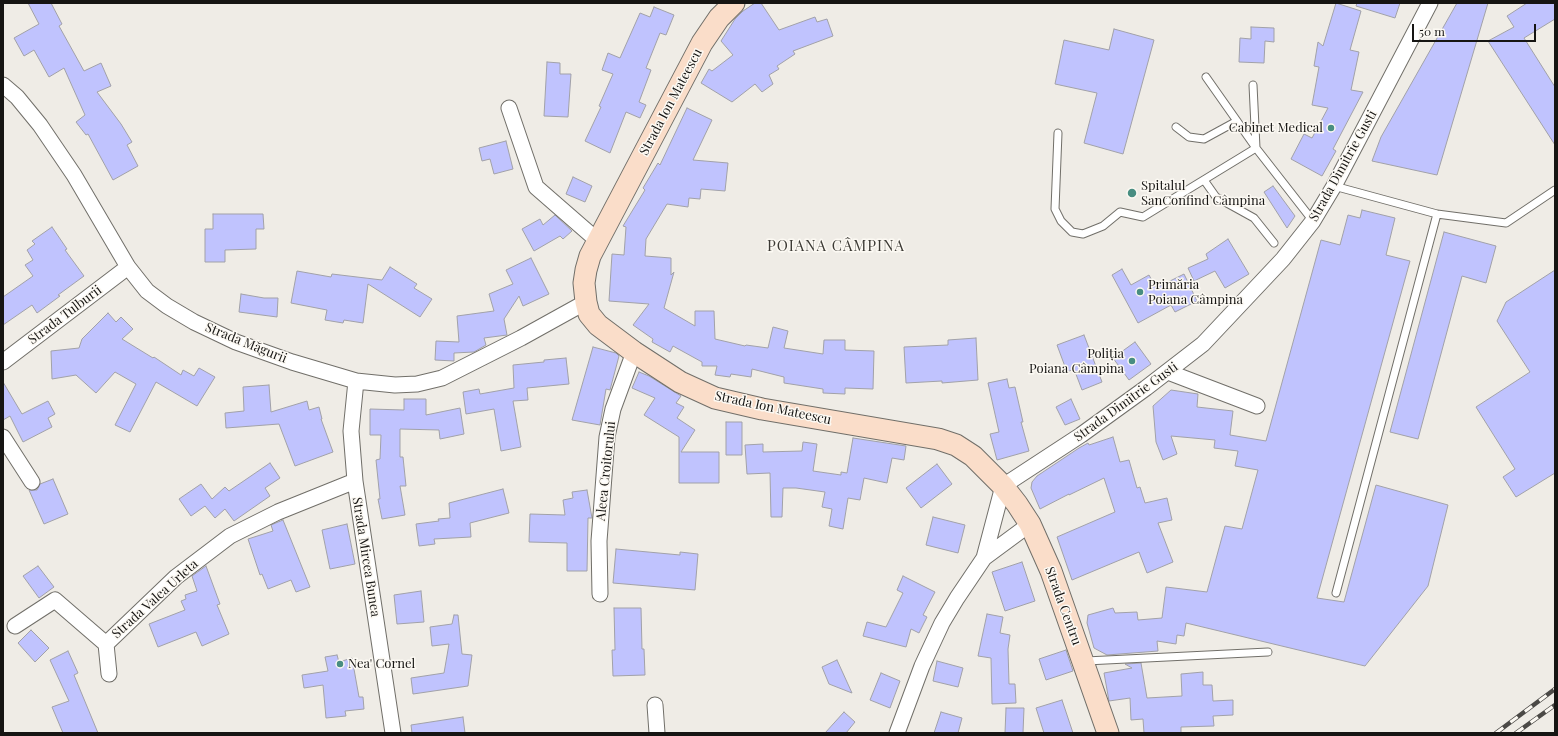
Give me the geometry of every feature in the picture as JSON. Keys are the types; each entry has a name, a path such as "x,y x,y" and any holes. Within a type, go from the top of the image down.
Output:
{"main road":[{"name":"Strada Ion Mateescu","path":"734,3 719,18 702,43 590,256 584,283 586,302 590,314 598,325 634,352 680,382 715,398 762,409 938,439 956,445 973,456 1003,486"},
{"name":"Strada Centru","path":"1003,486 1030,524 1051,571 1084,661 1108,733"}],"street":[{"name":"Strada Dimitrie Gusti","path":"1003,486 1081,435 1168,372 1203,344 1283,259 1313,221 1334,186 1430,3"},
{"name":"Strada Măgurii","path":"3,85 17,97 40,125 74,175 128,267 148,291 167,306 194,322 236,342 292,362 356,381 396,385 417,384 442,378 521,338 586,302"},
{"path":"509,108 536,187 598,240"},
{"name":"Strada Tulburii","path":"3,362 128,267"},
{"name":"Aleea Croitorului","path":"600,594 599,541 607,437 613,409 634,352"},
{"path":"1168,372 1257,406"},
{"name":"Strada Mircea Bunea","path":"356,381 351,431 354,481 393,733"},
{"path":"3,437 32,482"},
{"name":"Strada Valea Urleta","path":"106,644 176,577 230,536 278,512 354,481"},
{"path":"897,733 922,666 942,623 984,558 1003,486"},
{"path":"984,558 1030,524"},
{"path":"15,626 55,600 106,644 109,674"},
{"path":"655,705 657,733"}],"lane":[{"path":"1206,77 1256,148 1313,221"},
{"path":"1253,85 1256,148"},
{"path":"1176,127 1189,137 1204,139 1237,121"},
{"path":"1058,133 1055,208 1061,221 1072,232 1083,234 1103,226 1120,212 1143,217 1256,148"},
{"path":"1204,180 1216,197 1254,218 1274,243"},
{"path":"1334,186 1437,214 1506,223 1555,190"},
{"path":"1336,593 1437,214"},
{"path":"1084,661 1268,652"}],"building":[{"path":"28,3 51,3 62,24 59,26 84,71 101,63 111,86 97,92 121,124 132,142 127,145 138,166 113,180 88,134 86,135 76,122 85,115 64,68 49,77 34,50 24,56 14,38 39,24"},
{"path":"755,3 761,3 779,30 815,17 817,22 827,19 833,36 793,51 795,54 777,66 779,69 769,75 773,84 762,92 755,84 732,102 701,83 709,69 712,71 733,55 721,41 735,19 743,11"},
{"path":"1336,3 1361,11 1350,50 1359,52 1351,90 1363,92 1333,149 1336,151 1322,176 1291,159 1304,134 1312,138 1328,108 1312,105 1319,67 1314,66 1318,42 1323,46"},
{"path":"1357,3 1400,3 1395,18 1356,6"},
{"path":"1457,3 1488,3 1437,175 1372,161 1381,137"},
{"path":"1527,3 1555,3 1555,19 1524,38 1555,87 1555,145 1488,41 1514,27 1507,16"},
{"path":"654,7 674,15 666,35 660,33 646,68 651,70 639,102 646,105 640,118 626,112 610,153 585,141 601,107 599,106 613,74 602,70 608,53 620,58 640,13 650,17"},
{"path":"1251,27 1274,28 1274,42 1265,41 1264,63 1239,62 1240,38 1251,39"},
{"name":"Spitalul SanConfind Câmpina","path":"1114,29 1154,40 1123,154 1084,143 1097,93 1055,84 1064,40 1109,50"},
{"path":"547,62 560,63 560,74 571,74 568,117 544,116"},
{"path":"687,108 712,120 693,160 728,163 725,191 701,189 700,199 689,198 688,207 667,204 646,239 645,256 671,258 671,275 674,272 664,308 695,326 695,311 714,311 715,339 745,346 768,348 773,327 788,331 784,348 823,354 824,340 845,340 845,350 874,351 873,389 845,388 845,394 823,393 823,389 784,383 784,377 752,369 751,377 731,374 730,377 715,375 717,366 702,366 702,362 673,346 670,352 652,342 653,339 633,325 649,304 609,301 612,254 624,255 626,227 623,226 645,190 643,188 658,163 660,165"},
{"path":"506,141 513,169 494,174 490,159 482,161 479,148"},
{"path":"573,177 592,186 585,202 566,194"},
{"path":"1273,186 1295,216 1287,228 1264,192"},
{"path":"1362,210 1395,218 1386,255 1410,261 1317,598 1344,602 1376,485 1448,505 1428,586 1365,666 1186,623 1184,636 1177,635 1176,644 1157,641 1158,651 1107,655 1094,648 1087,623 1088,615 1113,608 1115,613 1137,612 1138,620 1162,618 1166,587 1207,592 1225,526 1242,529 1258,470 1235,466 1238,451 1214,448 1215,440 1171,436 1177,454 1163,460 1156,442 1153,406 1171,390 1198,394 1197,407 1233,411 1230,435 1266,441 1321,240 1340,245 1348,215 1360,218"},
{"path":"213,214 263,214 264,229 256,229 256,249 225,250 225,262 205,262 205,229 213,229"},
{"path":"555,215 572,231 563,239 560,236 534,251 522,229 540,219 543,225"},
{"path":"52,227 67,249 65,250 84,276 37,313 32,305 3,325 3,297 33,276 25,265 33,260 27,250 35,244 32,241"},
{"path":"1444,232 1496,246 1486,283 1462,276 1418,439 1390,432"},
{"path":"1228,239 1249,274 1225,288 1215,271 1194,281 1188,268 1208,259 1206,254"},
{"path":"531,258 549,294 523,306 519,296 504,319 507,335 484,338 486,345 474,352 454,353 454,361 435,360 436,341 459,342 457,316 494,311 489,294 513,284 506,270"},
{"path":"390,267 417,284 414,288 432,299 420,317 368,284 363,323 344,320 343,323 325,320 327,310 291,303 297,271 331,277 332,274 382,280"},
{"path":"1122,269 1131,285 1149,275 1156,288 1184,274 1197,301 1175,312 1171,305 1138,323 1112,275"},
{"path":"1555,270 1555,473 1516,497 1503,477 1515,469 1476,407 1530,372 1497,321 1506,302"},
{"path":"241,294 264,298 278,298 277,317 239,312"},
{"path":"108,313 116,322 121,317 133,329 122,339 153,358 154,357 181,375 183,370 194,376 199,368 215,377 197,406 156,382 130,432 115,425 136,384 115,372 96,393 76,375 52,379 51,351 79,348 82,339"},
{"path":"1084,335 1102,382 1082,390 1074,369 1067,372 1057,345"},
{"path":"976,338 978,380 942,383 942,381 906,383 904,347 948,345 948,340"},
{"name":"Poliția Poiana Câmpina","path":"1135,342 1151,364 1129,380 1113,358"},
{"path":"593,347 616,353 619,356 610,390 606,389 600,425 572,420"},
{"path":"566,358 569,384 527,388 528,400 513,401 521,447 501,451 494,409 466,414 463,392 479,389 480,394 514,388 513,365"},
{"path":"639,372 649,376 681,396 676,403 684,407 677,418 695,430 681,452 719,452 719,483 679,483 679,437 644,415 655,398 632,388"},
{"path":"1007,379 1009,388 1015,387 1023,422 1021,422 1029,451 997,460 990,434 999,432 988,383"},
{"path":"3,382 22,414 48,401 55,414 48,418 52,427 23,442 10,416 3,420"},
{"path":"269,385 271,412 307,401 309,410 319,407 321,419 333,452 295,466 279,424 226,428 225,413 244,411 243,387"},
{"path":"404,399 426,399 426,415 460,408 464,434 440,439 439,430 400,429 400,457 403,457 406,486 400,486 405,515 382,519 378,499 380,499 376,460 380,459 381,435 370,435 370,409 404,410"},
{"path":"1071,399 1080,419 1065,425 1056,407"},
{"path":"726,422 742,422 742,455 726,455"},
{"path":"1113,437 1120,462 1129,460 1137,488 1140,487 1145,503 1167,498 1172,520 1158,523 1173,562 1147,573 1139,552 1072,580 1057,537 1115,512 1104,478 1040,509 1031,488 1032,482 1037,476 1088,443 1089,445"},
{"path":"853,438 906,446 904,460 892,458 887,483 864,478 860,500 848,498 843,529 829,526 832,509 822,507 825,492 796,488 783,488 782,517 771,517 770,473 747,474 745,445 763,444 763,452 802,451 803,442 817,444 813,471 841,475 841,472 847,473"},
{"path":"270,463 280,478 265,488 270,496 234,521 225,509 215,518 205,506 191,516 179,499 201,484 212,499 225,487 229,491"},
{"path":"937,464 952,484 921,508 906,488"},
{"path":"53,479 68,514 44,524 29,490 37,490 40,484"},
{"path":"503,489 509,513 470,523 471,537 434,539 435,544 419,546 416,524 450,518 449,503"},
{"path":"587,490 592,518 588,518 587,571 567,571 567,543 529,542 530,514 565,515 563,500 573,498 572,492"},
{"path":"933,517 965,525 958,553 926,545"},
{"path":"283,520 310,587 296,592 291,580 268,589 262,574 260,575 248,539 273,531 271,525"},
{"path":"347,524 355,564 330,569 322,530"},
{"path":"616,549 680,555 680,552 698,554 695,590 613,583"},
{"path":"1022,562 1035,601 1005,611 992,572"},
{"path":"38,566 54,587 39,598 23,576"},
{"path":"206,566 220,604 217,605 229,634 202,646 196,632 158,647 149,624 185,610 181,601 186,599 185,595 197,591 192,576"},
{"path":"903,576 935,592 923,615 927,617 919,633 911,629 906,647 863,636 867,622 886,627 903,593 897,590"},
{"path":"421,591 424,622 397,624 394,595"},
{"path":"614,608 641,608 642,649 644,649 645,675 613,676 612,650 615,650"},
{"path":"987,614 1003,617 1000,633 1010,635 1008,649 1009,684 1015,684 1016,703 992,704 991,658 978,656"},
{"path":"454,615 458,615 462,654 472,655 468,686 413,694 411,678 444,673 449,644 432,646 430,627 452,624"},
{"path":"31,630 49,648 35,662 18,643"},
{"path":"1066,650 1073,671 1046,680 1039,659"},
{"path":"68,651 78,673 74,675 98,733 63,733 52,707 69,701 50,660"},
{"path":"337,655 339,662 352,658 359,697 363,697 364,709 345,711 346,716 326,718 323,685 304,688 302,675 328,671 325,657"},
{"path":"837,660 852,693 829,684 822,667"},
{"path":"937,661 963,668 958,687 933,681"},
{"path":"1141,663 1147,698 1182,696 1181,674 1203,672 1203,685 1212,685 1213,701 1233,700 1233,715 1213,716 1214,726 1181,727 1181,733 1144,733 1143,719 1131,720 1130,698 1109,701 1104,673 1132,668 1125,664"},
{"path":"881,673 900,681 890,708 870,700"},
{"path":"1062,700 1073,733 1044,733 1036,708"},
{"path":"1006,708 1024,708 1023,733 1005,733"},
{"path":"844,712 855,722 846,733 825,733"},
{"path":"941,712 962,718 958,733 934,733"},
{"path":"463,717 465,733 412,733 411,725"}],"railway":[{"path":"1496,733 1555,689"},
{"path":"1516,733 1555,705"}],"place":[{"name":"Cabinet Medical","path":"1331,128"},
{"name":"Spitalul SanConfind Câmpina","path":"1132,193"},
{"name":"Primăria Poiana Câmpina","path":"1140,292"},
{"name":"Poliția Poiana Câmpina","path":"1132,361"},
{"name":"Nea' Cornel","path":"340,664"}],"district":[{"name":"POIANA CÂMPINA","path":"836,246"}]}
